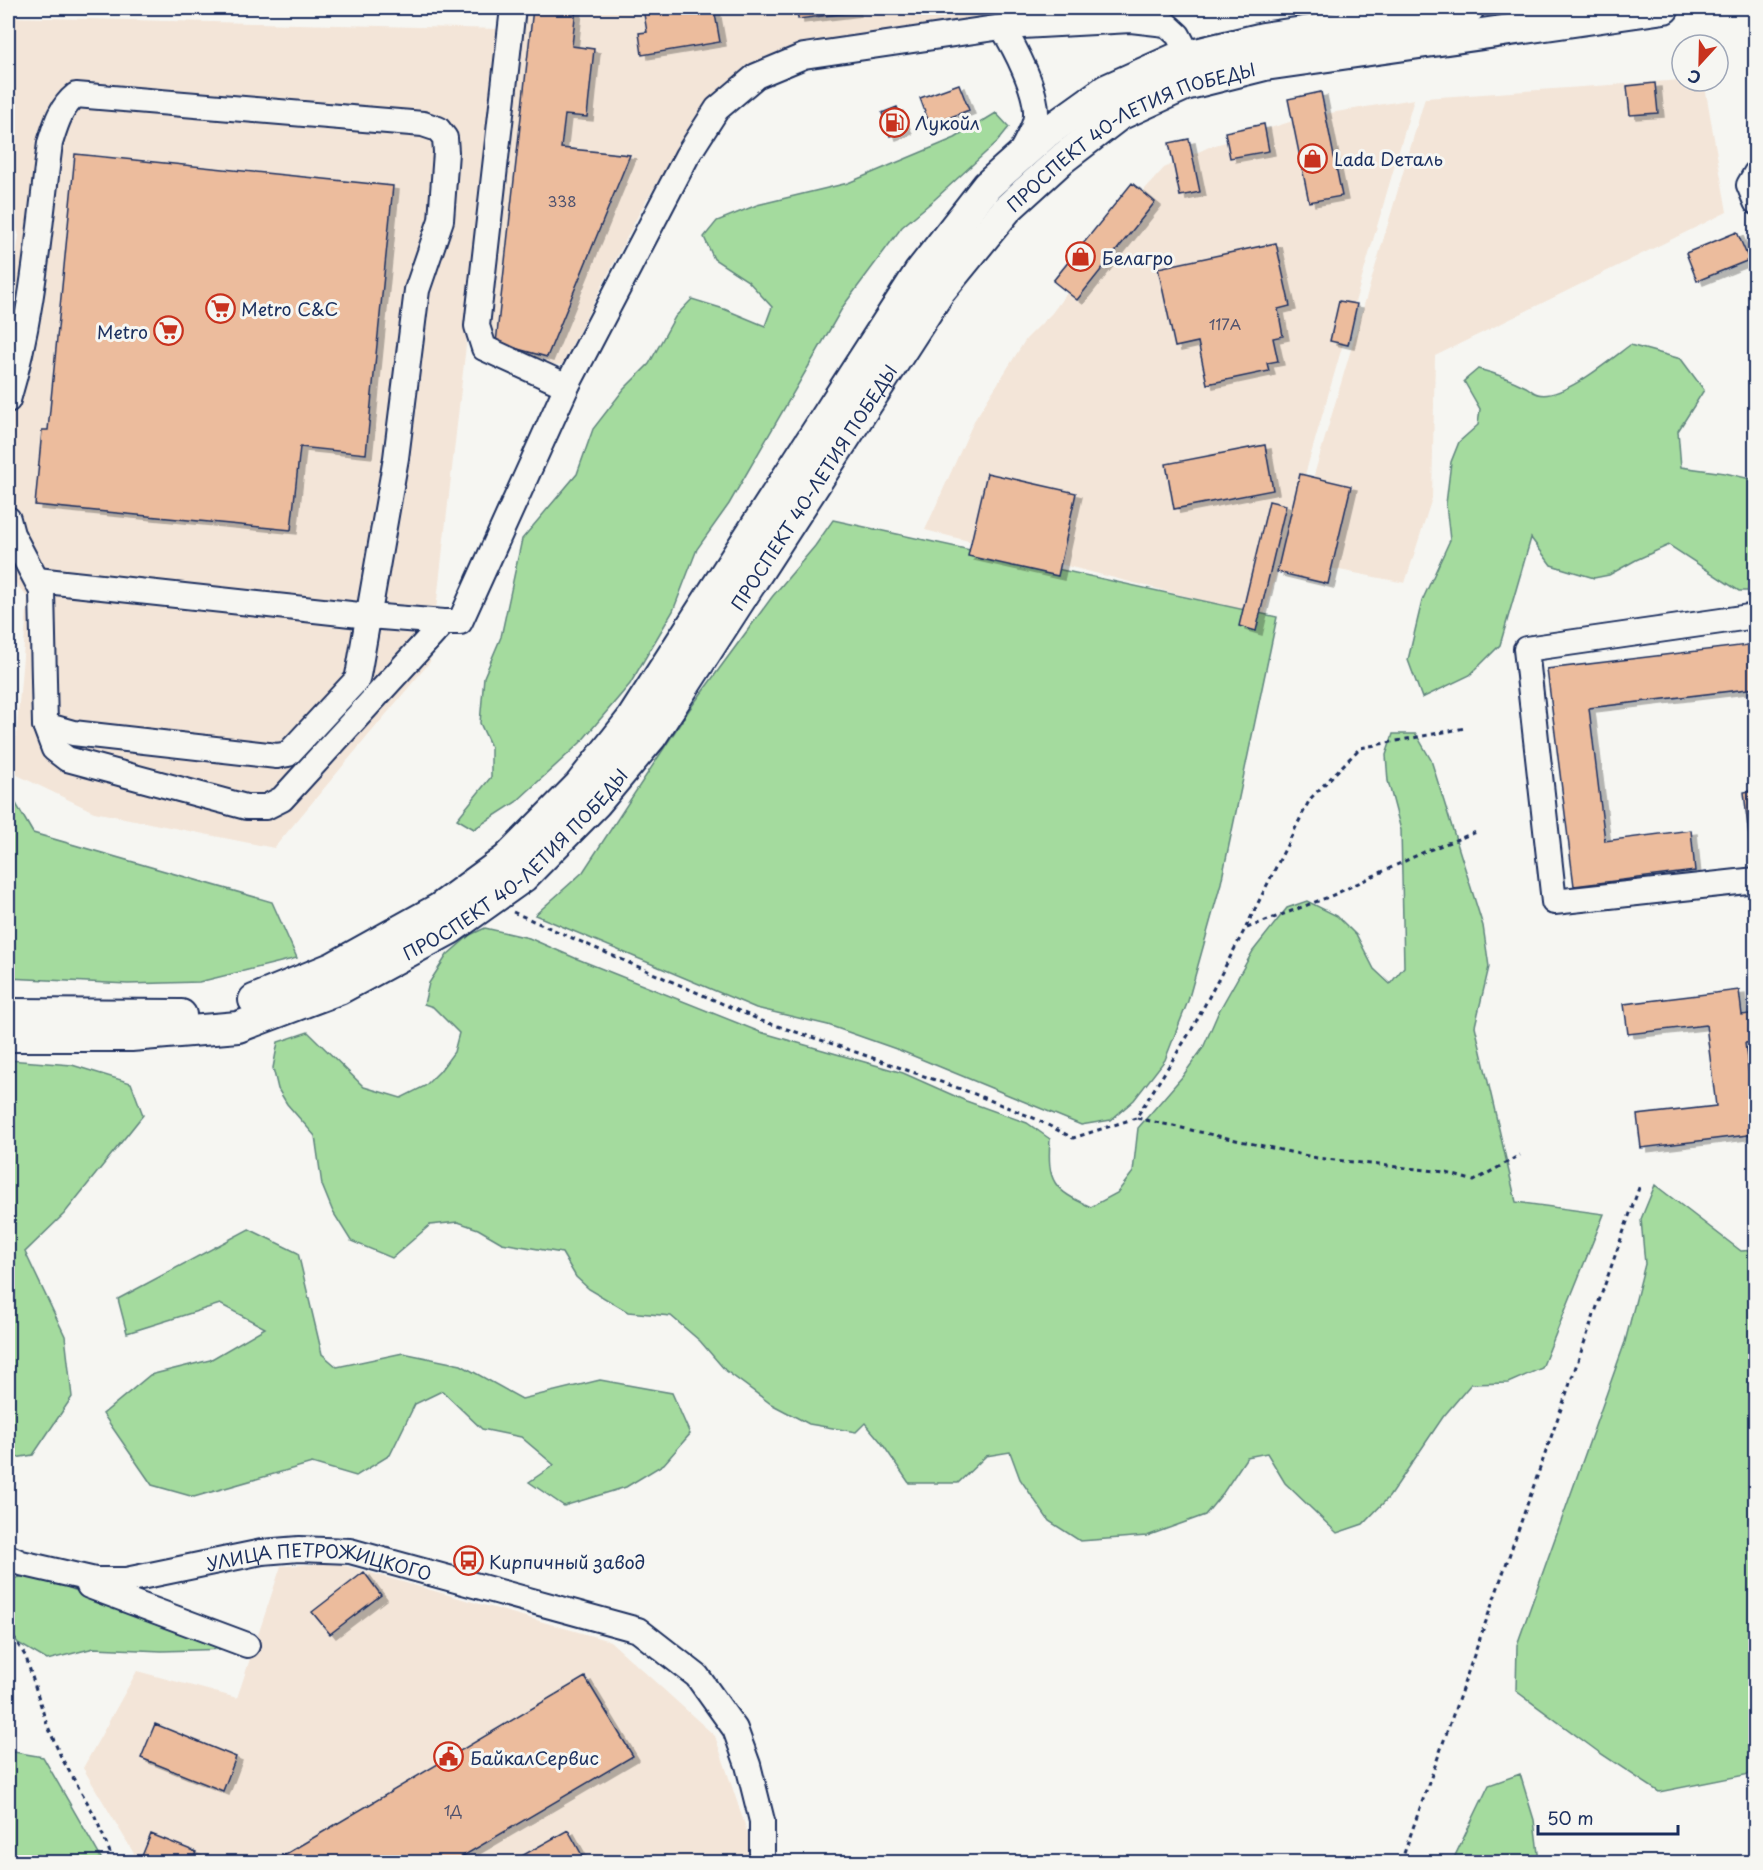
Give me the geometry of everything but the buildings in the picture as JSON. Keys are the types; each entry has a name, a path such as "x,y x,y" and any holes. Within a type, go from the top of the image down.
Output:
{"main road":[{"name":"ПРОСПЕКТ 40-ЛЕТИЯ ПОБЕДЫ","path":"8,1036 131,1036 238,1026 339,990 450,929 490,901 524,877 596,803 651,737 940,291 1007,209 1063,158 1119,115 1185,85 1193,69 1263,38 1469,8"},
{"name":"ПРОСПЕКТ 40-ЛЕТИЯ ПОБЕДЫ","path":"8,1014 184,1015 235,1008 332,968 440,908 507,859 579,786 631,720 919,273 987,186 1046,133 1106,90 1175,59 1193,69 1265,65 1664,8"}],"street":[{"path":"513,8 477,326 484,348 567,386"},
{"path":"37,580 369,616 460,622 567,386 687,156 717,109 756,76 804,56 1002,27 1131,20 1166,24 1178,36 1193,69"},
{"path":"1002,27 1017,51 1034,94 1037,117 1019,157"},
{"path":"8,400 20,361 26,330 50,143 59,114 76,95 423,124 438,129 445,138 441,220 417,290 396,458 357,680 288,754 277,756 74,733 45,725"},
{"path":"1755,173 1749,185 1755,202"},
{"path":"8,519 12,534 42,591 45,725 54,749 67,759 246,807 266,807 282,799 444,622"},
{"path":"1755,616 1526,649 1554,902 1755,880"},
{"name":"УЛИЦА ПЕТРОЖИЦКОГО","path":"8,1557 21,1563 95,1580 126,1580 262,1552 299,1549 350,1551 638,1630 697,1676 735,1730 748,1765 762,1821 762,1863"},
{"path":"61,1573 248,1645"}],"path":[{"path":"1136,1118 1192,1029 1310,799 1360,748 1465,728"},
{"path":"1245,929 1331,896 1424,852 1479,831"},
{"path":"490,901 762,1022 830,1043 972,1093 1036,1119 1073,1138 1136,1118 1317,1158 1444,1172 1474,1181 1520,1155"},
{"path":"1401,1863 1640,1185"},
{"path":"8,1629 26,1657 46,1722 61,1757 94,1814 114,1863"}],"shaded area":[{"path":"505,8 1039,8 830,40 699,116 643,206 562,365 502,363 482,328"},
{"path":"8,17 502,29 430,662 274,848 94,812 13,773 28,598 8,574 8,302 19,236 8,197"},
{"path":"1670,81 1670,93 1706,93 1727,212 1435,356 1432,498 1405,583 1289,560 1425,98"},
{"path":"1414,99 1264,616 925,530 974,421 1026,339 1052,313 1136,199 1164,168 1209,147 1306,117"},
{"path":"336,1563 610,1641 715,1736 749,1837 747,1862 139,1862 83,1768 137,1671 237,1698 281,1566"}],"green space":[{"path":"996,113 1009,127 997,142 902,227 844,305 729,504 697,549 673,611 630,684 580,743 516,802 474,829 457,819 491,777 491,747 480,723 484,677 501,637 522,539 577,474 593,429 624,389 649,364 675,317 692,299 765,326 772,307 748,281 714,259 704,237 717,221 757,205 848,183 955,138"},
{"path":"1630,345 1681,359 1704,390 1678,431 1681,467 1755,480 1755,591 1739,591 1669,545 1609,575 1594,578 1551,565 1531,538 1500,645 1470,675 1422,698 1408,660 1422,601 1450,540 1446,504 1451,462 1459,442 1478,425 1480,409 1464,381 1478,369 1496,374 1536,393 1548,394 1573,385 1599,369"},
{"path":"833,520 1277,617 1221,883 1188,1001 1165,1060 1134,1100 1111,1120 1081,1125 899,1050 828,1025 756,1008 535,915 583,872 689,710 772,597 815,546"},
{"path":"1393,734 1416,734 1431,760 1483,926 1489,967 1475,1026 1516,1202 1604,1214 1542,1368 1508,1383 1471,1384 1443,1417 1389,1497 1363,1524 1337,1533 1285,1483 1267,1453 1247,1457 1205,1515 1147,1536 1080,1541 1049,1521 1020,1479 1010,1452 986,1456 958,1483 909,1483 865,1423 856,1432 809,1424 771,1404 725,1370 700,1341 671,1316 628,1312 589,1289 576,1277 562,1253 502,1243 478,1229 458,1222 430,1225 392,1258 351,1241 333,1212 322,1185 315,1136 287,1104 278,1089 273,1068 278,1042 308,1032 364,1087 401,1098 425,1086 454,1052 459,1033 433,1007 424,1004 429,983 447,955 470,935 485,928 529,938 760,1032 903,1073 966,1101 1027,1123 1050,1139 1050,1165 1055,1183 1068,1195 1091,1207 1117,1193 1133,1172 1138,1128 1182,1077 1203,1048 1219,1011 1253,951 1287,908 1307,901 1337,916 1357,936 1374,969 1390,984 1404,967 1401,830 1388,781 1386,755"},
{"path":"8,790 33,833 272,902 297,958 199,982 128,984 8,978"},
{"path":"8,1060 72,1065 131,1083 143,1115 64,1214 25,1252 65,1336 72,1397 33,1455 8,1459"},
{"path":"1655,1185 1741,1251 1756,1250 1755,1773 1659,1792 1600,1753 1516,1691 1517,1645 1625,1342 1645,1264 1641,1219"},
{"path":"249,1229 298,1253 322,1354 337,1367 403,1353 461,1365 522,1399 600,1380 672,1393 690,1434 664,1464 626,1487 564,1506 529,1482 554,1465 521,1437 482,1429 442,1391 415,1404 390,1455 356,1476 312,1463 194,1497 152,1485 103,1414 150,1375 210,1360 265,1328 220,1304 127,1333 118,1299"},
{"path":"33,1574 229,1649 162,1651 94,1648 47,1660 18,1643 8,1629 8,1580"},
{"path":"8,1751 43,1757 101,1858 93,1862 8,1862"},
{"path":"1520,1774 1534,1820 1539,1862 1452,1862 1489,1785"}],"place":[{"name":"Лукойл","path":"894,122"},
{"name":"Lada Dеталь","path":"1313,158"},
{"name":"Белагро","path":"1081,257"},
{"name":"Metro C&C","path":"220,308"},
{"name":"Metro","path":"169,331"},
{"name":"Кирпичный завод","path":"468,1561"},
{"name":"БайкалСервис","path":"449,1757"}]}
